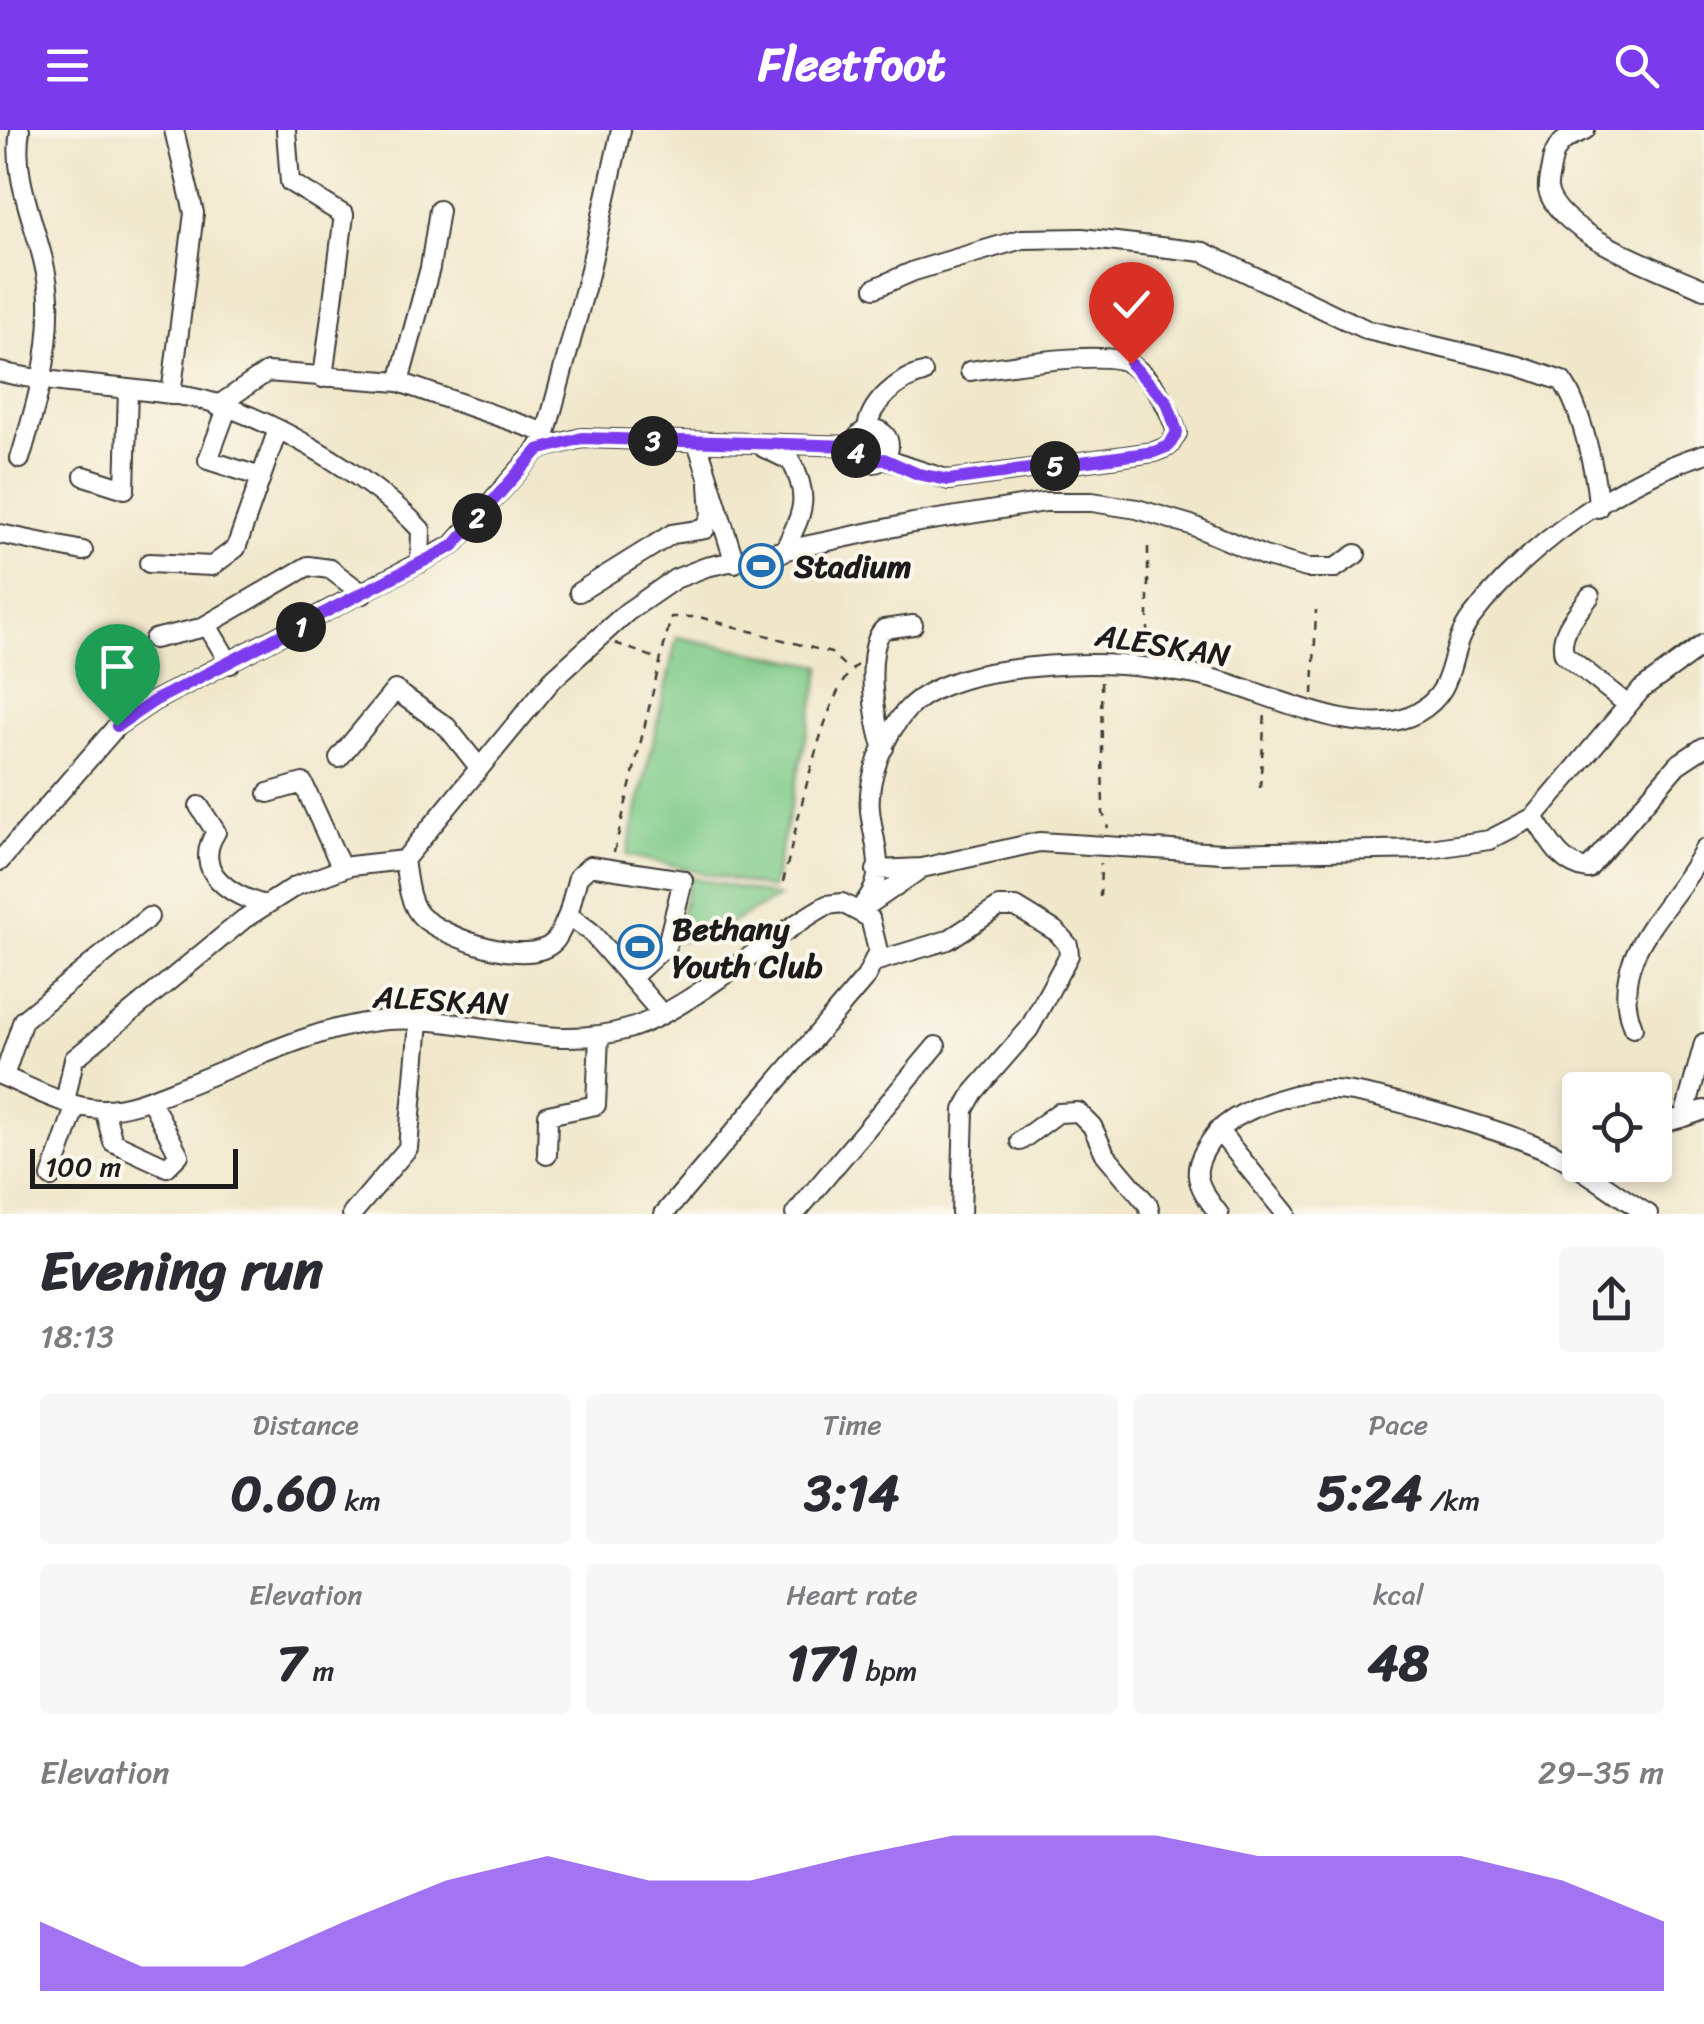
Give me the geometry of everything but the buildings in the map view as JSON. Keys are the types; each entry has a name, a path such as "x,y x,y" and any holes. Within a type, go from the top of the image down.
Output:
{"street":[{"path":"20,130 20,175 49,296 44,381 20,459"},
{"path":"172,394 194,214 174,130"},
{"path":"286,130 290,182 344,215 323,378"},
{"path":"0,861 117,726 154,701 453,546 542,441 589,274 621,130"},
{"path":"1585,130 1561,140 1552,154 1548,188 1558,209 1601,242 1704,288"},
{"path":"399,382 430,268 439,210"},
{"path":"875,288 914,271 1022,239 1082,238 1203,252 1367,330 1520,366 1562,382 1578,419 1597,489 1598,508 1670,465 1704,454"},
{"path":"884,459 918,474 949,480 1154,452 1169,446 1177,432 1167,402 1131,364 1118,358 1054,360 970,371"},
{"path":"0,372 44,381 172,394 222,408 277,432 353,472 400,507 420,530 420,564"},
{"path":"261,477 208,460 222,408 266,372 399,382 542,441 582,438 854,446"},
{"path":"867,430 869,416 902,378 923,373"},
{"path":"84,476 125,488 128,389"},
{"path":"867,430 878,430 887,438 889,449 884,459 874,464 862,461 854,446 858,436 867,430"},
{"path":"148,563 212,566 236,548 277,432"},
{"path":"697,442 735,563"},
{"path":"751,443 792,460 804,491 797,523 783,552"},
{"path":"579,592 672,534 705,529 712,516 709,484"},
{"path":"51,1177 70,1104 74,1058 265,906 296,886 342,869 404,860 552,680 588,645 674,580 858,533 1003,508 1092,502 1137,508 1191,524 1264,556 1307,568 1335,568 1356,554"},
{"name":"ALESKAN","path":"2,1076 70,1104 104,1110 150,1099 351,1025 390,1020 558,1039 628,1029 662,1014 791,924 826,904 851,907 875,885 870,807 874,770 904,712 920,699 976,675 1067,661 1148,668 1231,684 1312,711 1358,721 1415,715 1443,694 1456,644 1470,619 1530,555 1598,508"},
{"path":"0,534 83,551"},
{"path":"154,639 207,625 308,566 330,569 363,594"},
{"path":"1590,596 1568,626 1561,644 1564,654 1628,704"},
{"path":"207,625 230,664"},
{"path":"884,748 875,728 875,652 879,633 914,626"},
{"path":"876,870 922,868 1039,842 1222,853 1456,847 1489,840 1534,817 1628,704 1704,644"},
{"path":"339,758 395,690 447,726 478,766"},
{"path":"1534,817 1572,867 1588,869 1677,765 1704,747"},
{"path":"268,793 304,783 342,869"},
{"path":"198,806 216,832 209,854 219,886 238,898 265,906"},
{"path":"1633,1028 1624,997 1634,958 1646,930 1704,849"},
{"path":"404,860 408,888 420,916 460,938 510,953 538,951 554,942 568,915 578,876 590,866 683,880 667,945 631,978"},
{"path":"664,1214 874,962 878,950 875,929 851,907 922,868"},
{"path":"874,962 948,940 998,908 1016,907 1057,932 1068,945 1070,955 1029,1029 974,1092 964,1110 962,1214"},
{"path":"568,915 590,931 662,1014"},
{"path":"2,1076 22,1020 149,917"},
{"path":"352,1214 408,1148 419,1022"},
{"path":"547,1155 548,1115 596,1106 599,1035"},
{"path":"1684,1116 1704,1044"},
{"path":"795,1214 936,1046"},
{"path":"1219,1214 1199,1187 1197,1161 1218,1130 1292,1092 1334,1090 1490,1131 1558,1155 1648,1214"},
{"path":"104,1110 113,1142 167,1167 179,1155 150,1099"},
{"path":"1672,1120 1704,1110"},
{"path":"1020,1141 1058,1113 1078,1112 1092,1126 1104,1154 1148,1205 1150,1214"},
{"path":"1218,1130 1286,1214"},
{"path":"1558,1155 1562,1154"}],"path":[{"path":"1148,548 1148,668"},
{"path":"1312,711 1316,610"},
{"path":"614,853 671,618 699,617 831,653 850,670"},
{"path":"588,645 621,643 659,659"},
{"path":"783,882 827,714 850,670 875,652"},
{"path":"1100,663 1103,813 1109,832 1101,848 1100,896"},
{"path":"1260,788 1266,696"}],"green space":[{"path":"677,637 822,666 772,889 627,855"},
{"path":"690,877 779,897 706,936 674,941"}],"place":[{"name":"Stadium","path":"761,566"},
{"name":"Bethany Youth Club","path":"640,947"}],"route":[{"path":"117,726 154,701 453,546 538,450 582,438 854,446 862,461 874,464 884,459 918,474 949,480 1154,452 1169,446 1177,432 1167,402 1131,364"}]}
